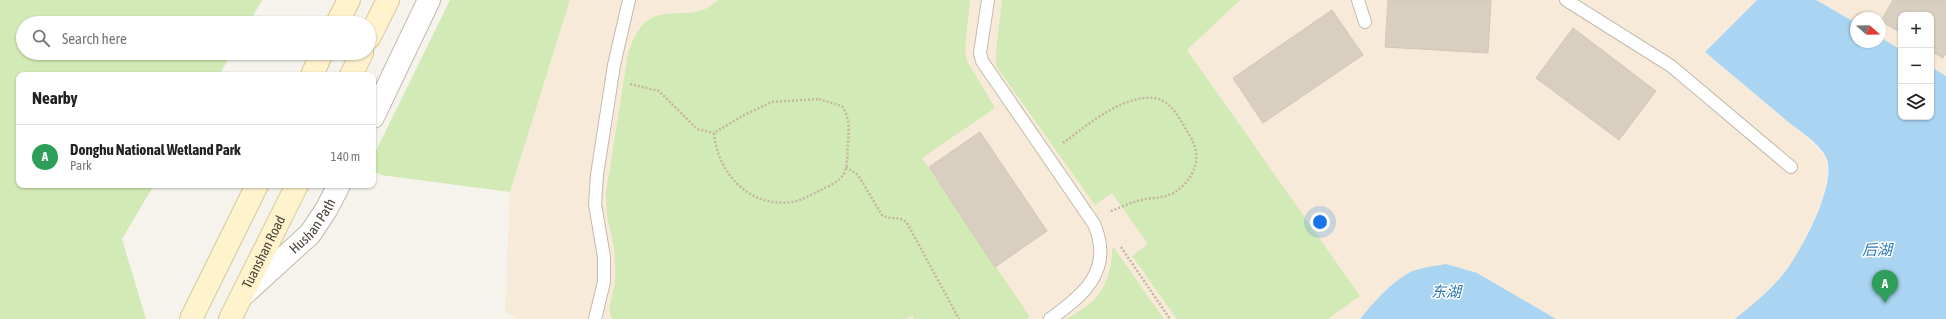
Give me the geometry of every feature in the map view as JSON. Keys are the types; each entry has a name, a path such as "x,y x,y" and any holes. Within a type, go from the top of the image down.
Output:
{"main road":[{"path":"341,16 349,0"},
{"path":"376,24 388,0"},
{"path":"313,72 319,60"},
{"path":"352,72 358,60"},
{"path":"190,319 256,188"},
{"name":"Tuanshan Road","path":"230,319 244,294 296,188"}],"street":[{"path":"376,111 429,0"},
{"name":"Hushan Path","path":"244,294 310,234 326,210 337,188"}],"lane":[{"path":"595,319 604,282 604,257 595,204 597,175 612,80 629,0"},
{"path":"988,0 980,53 982,61 1090,219 1099,238 1099,262 1091,283 1074,302 1050,319"},
{"path":"1358,0 1365,22"},
{"path":"1566,0 1671,66 1792,167"}],"path":[{"path":"612,80 658,91 696,129 714,133 744,115 772,102 801,100 828,101 842,106 848,119 846,167 840,179 801,200 792,202 773,202 743,189 727,172 719,158 714,133"},
{"path":"1046,155 1088,125 1127,102 1145,98 1158,99 1166,102 1177,114 1193,143 1196,153 1196,165 1186,183 1172,194 1136,201 1090,219"},
{"path":"846,167 856,172 880,214 886,218 901,218 907,223 959,319"},
{"path":"1099,238 1113,235 1170,319"}],"shaded area":[{"path":"570,0 1757,0 1705,52 1811,141 1827,159 1828,170 1824,196 1801,249 1781,278 1754,304 1735,319 1556,319 1477,273 1412,272 1398,281 1360,319 517,319 505,312 510,192"},
{"path":"1816,0 1946,0 1946,76 1934,69 1934,12 1898,12 1898,48 1886,41 1886,12 1850,12 1850,20"}],"green space":[{"path":"0,0 262,0 253,16 16,16 16,60 228,60 221,72 16,72 16,188 152,188 122,239 146,319 0,319"},
{"path":"450,0 570,0 510,192 381,175 376,172 376,151"},
{"path":"718,0 970,0 965,50 967,61 995,108 922,158 1030,317 1027,319 914,319 913,316 904,319 612,319 609,309 615,283 615,265 614,247 607,217 606,193 628,54 638,31 648,20 661,15 691,13 705,9"},
{"path":"1002,0 1240,0 1187,50 1360,296 1328,319 1177,319 1132,256 1148,244 1112,193 1095,205 996,66 996,52"},
{"path":"1114,248 1164,319 1066,319 1088,305 1099,294 1108,276 1112,249"}],"water":[{"name":"后湖","path":"1757,0 1816,0 1850,20 1850,48 1886,48 1886,41 1898,48 1898,120 1934,120 1934,69 1946,76 1946,319 1735,319 1775,284 1797,254 1815,220 1822,201 1827,184 1828,169 1826,157 1818,146 1705,52"},
{"name":"东湖","path":"1446,264 1477,273 1556,319 1360,319 1384,292 1398,280 1421,268"}],"building":[{"path":"1388,0 1491,0 1488,53 1385,47"},
{"path":"1893,0 1946,0 1946,53 1943,58 1934,53 1934,12 1898,12 1898,31 1886,24 1886,12"},
{"path":"1332,10 1363,55 1263,123 1233,78"},
{"path":"1573,28 1656,91 1619,140 1536,78"},
{"path":"980,132 1047,231 995,267 929,167"}],"place":[{"name":"Donghu National Wetland Park","path":"1885,303"}]}
